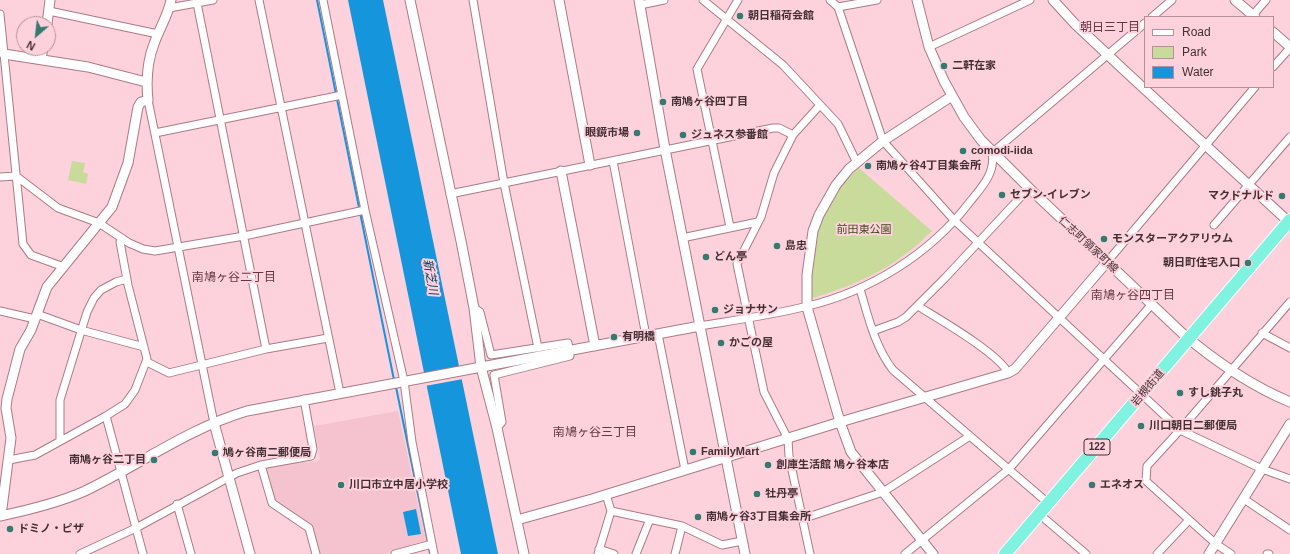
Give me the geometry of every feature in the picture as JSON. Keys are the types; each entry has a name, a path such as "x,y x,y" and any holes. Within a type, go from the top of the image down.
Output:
{"highway":[{"name":"岩槻街道","path":"1014,554 1045,519 1290,224"},
{"name":"岩槻街道","path":"1004,554 1048,503 1144,398"}],"street":[{"path":"48,16 50,0"},
{"path":"213,0 197,3 170,4 151,55 146,82 148,100 214,423 250,554"},
{"path":"259,0 340,393"},
{"path":"323,0 365,210 406,381 412,442 434,554"},
{"path":"410,0 474,308 479,367 497,428 524,554"},
{"path":"473,0 504,183 538,348"},
{"path":"559,0 590,165"},
{"path":"664,0 639,2 682,238 745,554"},
{"path":"703,0 783,65 838,124 857,163"},
{"path":"730,227 697,69 738,0"},
{"path":"830,0 838,7 883,142 954,220 1180,430 1262,469 1290,479"},
{"path":"838,7 877,0"},
{"name":"仁志町領家町線","path":"916,0 929,47 952,96 968,122 992,153 1192,342 1230,371 1264,390 1290,402"},
{"path":"929,47 1030,0"},
{"path":"1053,0 1075,24 1290,224"},
{"path":"1153,16 1172,0"},
{"path":"1235,0 1254,16 1266,0"},
{"path":"197,3 266,350"},
{"path":"49,11 158,34"},
{"path":"0,14 23,244 31,255 64,267"},
{"path":"148,100 141,102 138,106 128,163 112,207 47,287 36,317 20,349 8,392 6,408 10,438 9,460 1,516 66,498 120,472 214,423 266,407 748,318 807,306 860,289 917,254 954,220 967,207 994,167 992,153 1144,24"},
{"path":"1274,33 1290,48 1274,66"},
{"path":"4,54 88,67 146,82"},
{"path":"517,520 840,422 1008,373 1015,369 1255,88"},
{"path":"155,133 342,95"},
{"path":"933,554 851,452 840,422 807,306 807,275 813,231 828,196 836,184 857,163 883,142 952,96"},
{"path":"810,554 789,456 788,439 764,392 737,264 758,222 774,173 793,136 820,105"},
{"path":"450,194 773,128 779,128 793,136"},
{"path":"1214,225 1290,137"},
{"path":"613,161 646,336"},
{"path":"561,171 595,346"},
{"path":"0,177 16,176 58,208 99,223 122,238 148,251 160,251 244,236 365,210"},
{"path":"873,331 898,322 918,306 1028,188"},
{"path":"682,238 758,222"},
{"path":"9,460 35,455 106,416 129,399 147,362 127,278 120,242 122,238"},
{"path":"60,441 60,400 87,312 98,294 106,286 127,278"},
{"path":"860,289 873,331 885,359 893,370 1048,503"},
{"path":"1231,554 1216,544 1146,481 1147,466 1180,430 1290,302"},
{"path":"905,554 1009,469 1152,304"},
{"path":"918,306 977,345 1005,367 1008,373"},
{"path":"474,308 480,312 490,355 568,343 570,350 570,356 494,375 502,422 497,428"},
{"path":"0,311 36,317 144,347"},
{"path":"1262,333 1290,348"},
{"path":"658,334 685,470"},
{"path":"147,362 169,373 202,364 328,338"},
{"path":"80,554 97,551 177,504 230,477 261,465 309,457 313,454 304,400"},
{"path":"106,416 143,554"},
{"path":"1209,554 1290,424"},
{"path":"802,519 883,492 970,436"},
{"path":"261,465 272,503 309,528 316,554"},
{"path":"606,494 611,511 598,551 614,554"},
{"path":"1244,499 1290,530"},
{"path":"177,504 191,554"},
{"path":"611,511 682,526 722,544 742,541"},
{"path":"636,554 650,519"},
{"path":"1045,519 1086,554"},
{"path":"1157,554 1189,520"},
{"path":"675,554 682,526"},
{"path":"398,554 432,544"}],"shaded area":[{"name":"川口市立中居小学校","path":"398,411 426,542 385,554 319,554 311,525 274,501 264,469 266,466 318,461 320,458 314,426"}],"green space":[{"path":"72,161 85,163 83,172 88,174 86,184 68,180"},
{"name":"前田東公園","path":"859,168 932,231 910,251 885,268 838,290 813,298 811,296 811,277 820,226 826,210 845,181"}],"water":[{"name":"新芝川","path":"348,0 383,0 498,554 461,554"},
{"path":"416,509 421,534 408,536 403,512"}],"pier":[{"path":"460,367 463,379 425,386 422,374"}],"waterway":[{"path":"317,0 336,94"},
{"path":"337,99 394,380"},
{"path":"396,387 428,543"},
{"path":"429,547 430,554"}],"place":[{"name":"朝日稲荷会館","path":"740,16"},
{"name":"二軒在家","path":"944,66"},
{"name":"南鳩ヶ谷四丁目","path":"663,102"},
{"name":"眼鏡市場","path":"637,133"},
{"name":"ジュネス参番館","path":"683,135"},
{"name":"comodi-iida","path":"963,151"},
{"name":"南鳩ヶ谷4丁目集会所","path":"868,166"},
{"name":"セブン-イレブン","path":"1002,195"},
{"name":"マクドナルド","path":"1282,196"},
{"name":"モンスターアクアリウム","path":"1104,239"},
{"name":"島忠","path":"777,246"},
{"name":"どん亭","path":"706,257"},
{"name":"朝日町住宅入口","path":"1248,263"},
{"name":"ジョナサン","path":"715,310"},
{"name":"有明橋","path":"614,337"},
{"name":"かごの屋","path":"721,343"},
{"name":"すし銚子丸","path":"1180,393"},
{"name":"川口朝日二郵便局","path":"1141,426"},
{"name":"FamilyMart","path":"693,452"},
{"name":"鳩ヶ谷南二郵便局","path":"215,453"},
{"name":"南鳩ヶ谷二丁目","path":"154,460"},
{"name":"創庫生活館 鳩ヶ谷本店","path":"768,465"},
{"name":"川口市立中居小学校","path":"341,485"},
{"name":"エネオス","path":"1092,485"},
{"name":"牡丹亭","path":"757,494"},
{"name":"南鳩ヶ谷3丁目集会所","path":"698,517"},
{"name":"ドミノ・ピザ","path":"10,529"}],"district":[{"name":"朝日三丁目","path":"1110,28"},
{"name":"南鳩ヶ谷二丁目","path":"234,278"},
{"name":"南鳩ヶ谷四丁目","path":"1133,296"},
{"name":"南鳩ヶ谷三丁目","path":"595,433"}]}
